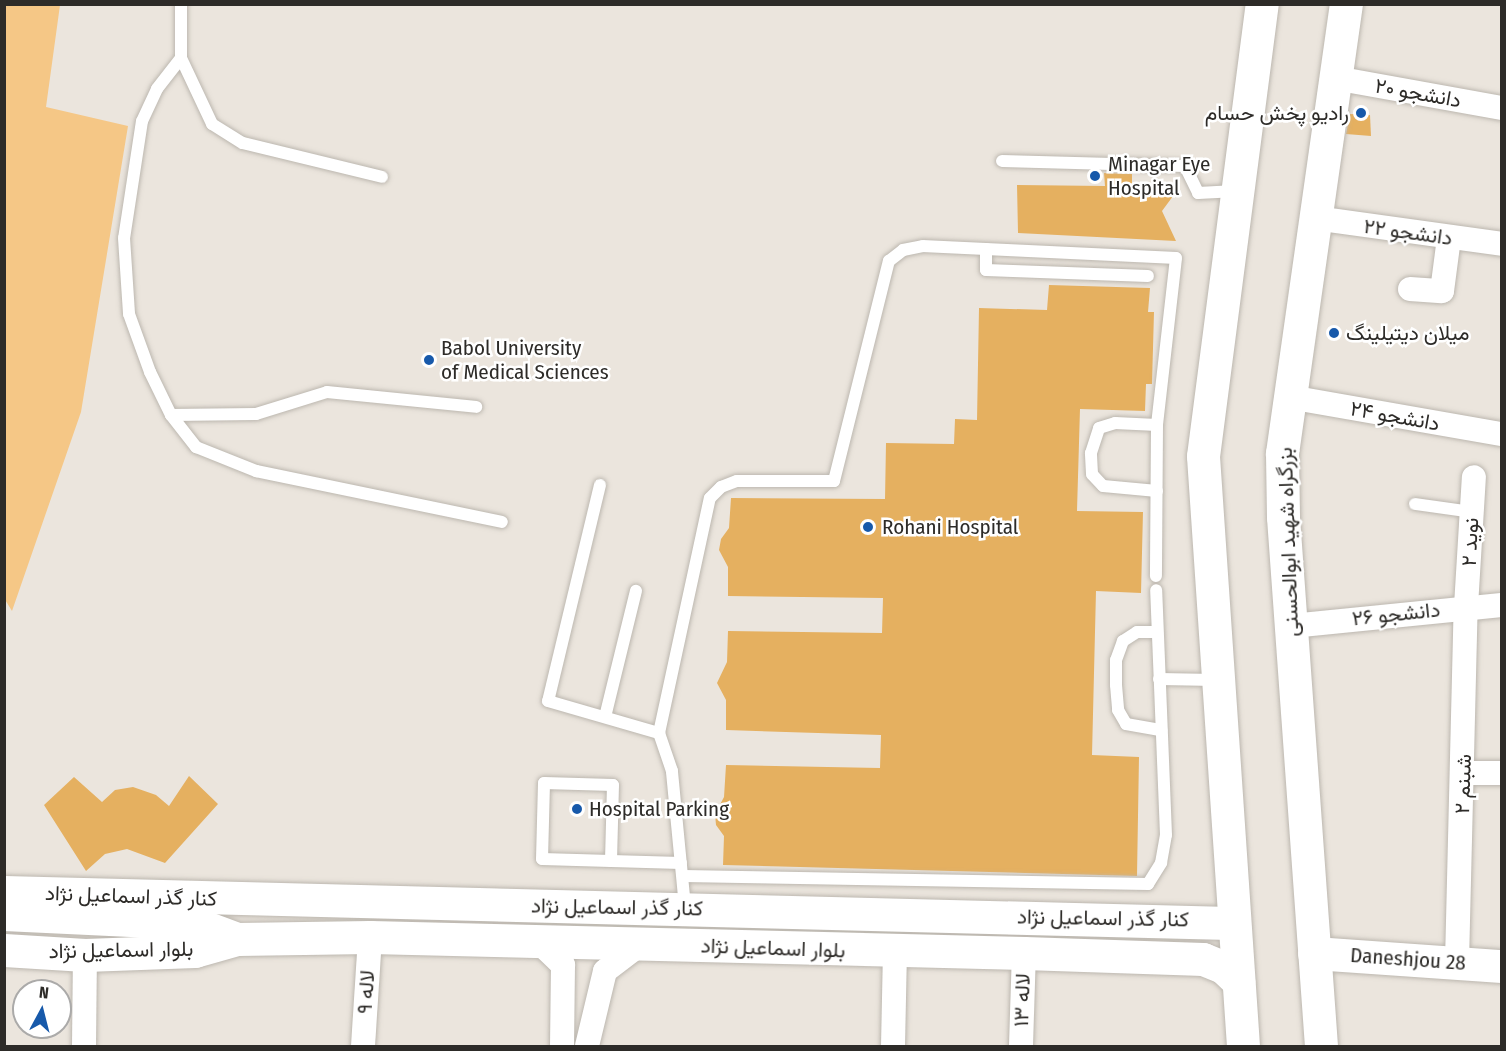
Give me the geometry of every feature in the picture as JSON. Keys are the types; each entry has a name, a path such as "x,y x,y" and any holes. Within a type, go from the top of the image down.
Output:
{"main road":[{"path":"1243,1047 1203,456 1262,4"},
{"name":"بزرگراه شهید ابوالحسنی","path":"1321,1047 1282,480 1289,398 1346,4"},
{"path":"1230,863 1230,923 1227,935 1203,959 1223,967 1238,981"},
{"name":"کنار گذر اسماعیل نژاد","path":"4,891 1230,923"},
{"name":"بلوار اسماعیل نژاد","path":"4,914 194,923 237,939"},
{"name":"بلوار اسماعیل نژاد","path":"4,950 85,955 195,951 237,939 370,937 1203,959"},
{"name":"Daneshjou 28","path":"1314,953 1502,966"}],"street":[{"name":"دانشجو ۲۰","path":"1335,78 1502,108"},
{"name":"دانشجو ۲۲","path":"1315,218 1502,244"},
{"path":"1410,289 1442,291 1449,238"},
{"name":"دانشجو ۲۴","path":"1289,398 1502,434"},
{"name":"نوید ۲","path":"1466,606 1474,477"},
{"name":"دانشجو ۲۶","path":"1291,626 1466,606 1502,605"},
{"name":"شبنم ۲","path":"1457,962 1466,606"},
{"path":"1463,773 1502,773"},
{"name":"لاله ۹","path":"363,1047 370,937"},
{"path":"538,941 563,965 562,1041 587,1043 605,971 639,945"},
{"path":"893,1047 895,952"},
{"name":"لاله ۱۳","path":"1021,1047 1024,953"},
{"path":"84,1047 85,955"}],"lane":[{"path":"181,4 181,58 213,124 243,143 382,177"},
{"path":"181,58 157,89 142,122 124,238 129,314 150,372 171,415 196,447 256,471 502,522"},
{"path":"1002,161 1185,166 1198,193 1237,191"},
{"path":"685,909 672,771 659,733 710,498 721,487 737,481 834,481 889,261 903,250 923,246 1176,258 1157,425 1156,576"},
{"path":"986,249 986,270 1148,276"},
{"path":"171,415 256,414 327,392 476,407"},
{"path":"1157,425 1115,423 1100,428 1091,453 1092,474 1103,486 1157,491"},
{"path":"600,485 548,701 659,733"},
{"path":"1415,504 1472,512"},
{"path":"683,876 1148,884 1161,863 1166,835 1156,590"},
{"path":"605,717 636,591"},
{"path":"1157,632 1137,632 1124,641 1116,660 1116,685 1118,710 1126,724 1161,730"},
{"path":"1159,679 1217,680"},
{"path":"611,861 613,785 544,783 542,859 611,861 681,863"}],"shaded area":[{"path":"5,4 60,5 46,107 128,126 81,412 12,611 4,598"}],"building":[{"path":"1350,114 1370,115 1371,136 1346,134"},
{"path":"1104,173 1132,174 1132,195 1179,188 1162,211 1176,241 1018,233 1017,185 1105,186"},
{"path":"1049,285 1150,288 1148,312 1154,312 1152,384 1146,384 1145,411 1080,409 1077,511 1143,512 1141,593 1096,591 1092,755 1139,757 1137,876 723,865 724,836 716,825 715,814 724,797 726,765 880,768 881,735 726,730 726,700 717,683 727,662 728,631 882,633 883,598 728,596 728,567 719,550 721,539 729,528 731,498 885,499 886,443 954,444 955,419 977,420 979,308 1047,310"},
{"path":"189,776 218,804 165,863 127,849 105,854 86,871 44,805 74,777 102,802 115,790 133,787 156,795 169,806"}],"place":[{"name":"رادیو پخش حسام","path":"1361,113"},
{"name":"Minagar Eye Hospital","path":"1095,176"},
{"name":"میلان دیتیلینگ","path":"1334,333"},
{"name":"Babol University of Medical Sciences","path":"429,360"},
{"name":"Rohani Hospital","path":"868,527"},
{"name":"Hospital Parking","path":"577,809"}]}
